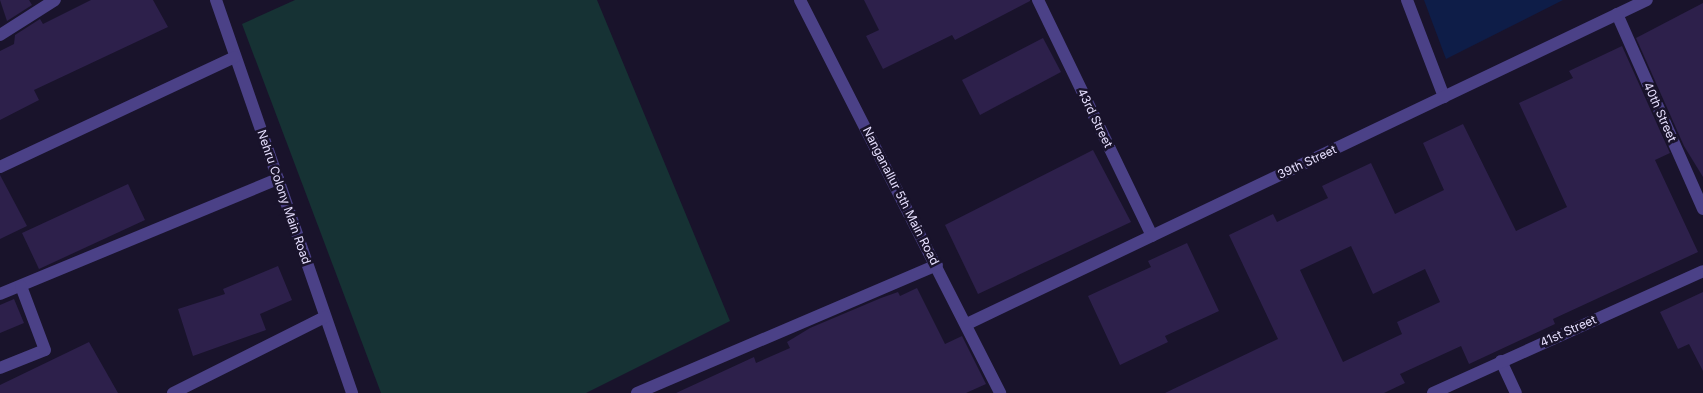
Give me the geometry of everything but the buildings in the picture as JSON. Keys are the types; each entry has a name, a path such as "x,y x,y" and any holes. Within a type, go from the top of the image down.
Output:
{"street":[{"path":"0,35 54,0"},
{"name":"Nehru Colony Main Road","path":"216,0 352,393"},
{"name":"Nanganallur 5th Main Road","path":"800,0 967,324 999,393"},
{"name":"43rd Street","path":"1038,0 1152,236"},
{"path":"1407,0 1444,97"},
{"name":"39th Street","path":"967,324 1647,0"},
{"name":"40th Street","path":"1617,14 1703,209"},
{"path":"0,167 236,57"},
{"path":"0,294 278,179"},
{"path":"637,393 936,265"},
{"name":"41st Street","path":"1433,393 1703,270"},
{"path":"0,368 45,350 21,286"},
{"path":"173,393 325,316"},
{"path":"1501,361 1516,393"}],"green space":[{"path":"295,0 597,0 730,321 586,393 381,393 242,24"}],"water":[{"path":"1424,0 1563,0 1446,59"}]}
